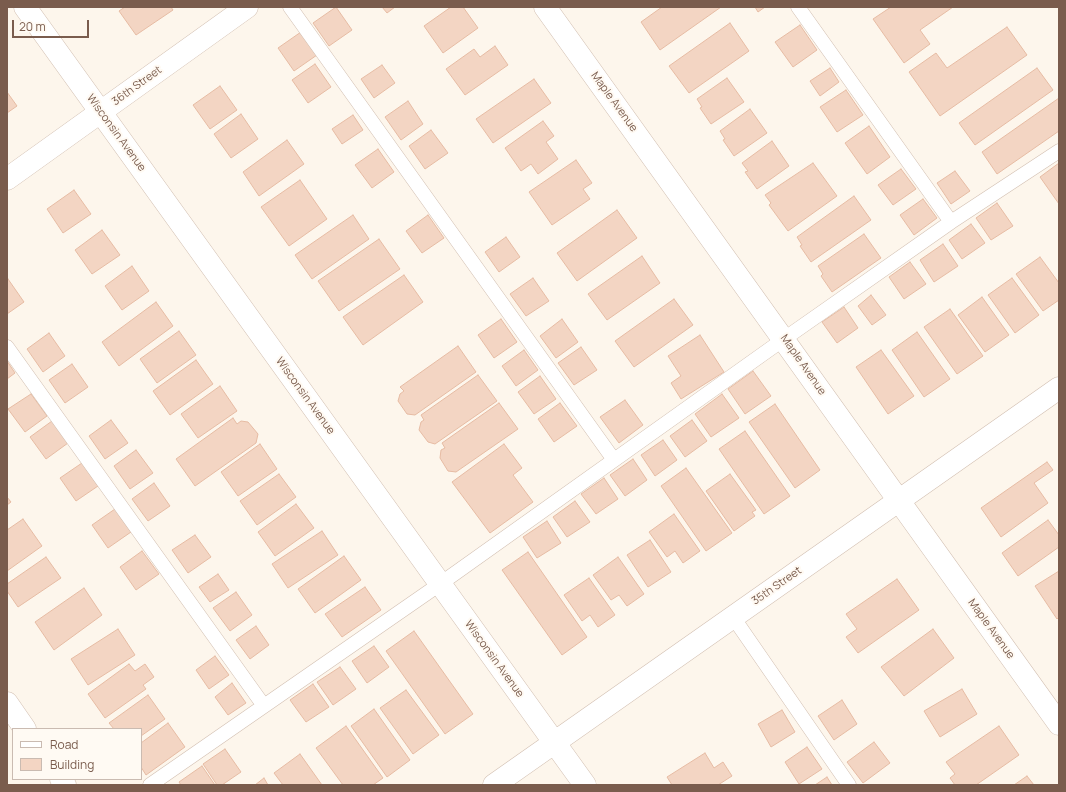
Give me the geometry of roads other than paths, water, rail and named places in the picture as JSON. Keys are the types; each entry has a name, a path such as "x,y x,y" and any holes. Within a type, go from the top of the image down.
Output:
{"street":[{"name":"Wisconsin Avenue","path":"25,7 585,785"},
{"name":"36th Street","path":"7,179 247,7"},
{"name":"Maple Avenue","path":"545,7 1059,724"},
{"name":"35th Street","path":"494,785 1059,388"},
{"path":"7,704 24,728"}],"lane":[{"path":"290,7 614,460"},
{"path":"798,7 951,222"},
{"path":"150,785 440,584 951,222 1059,151"},
{"path":"7,347 264,706"},
{"path":"733,617 849,785"}]}
